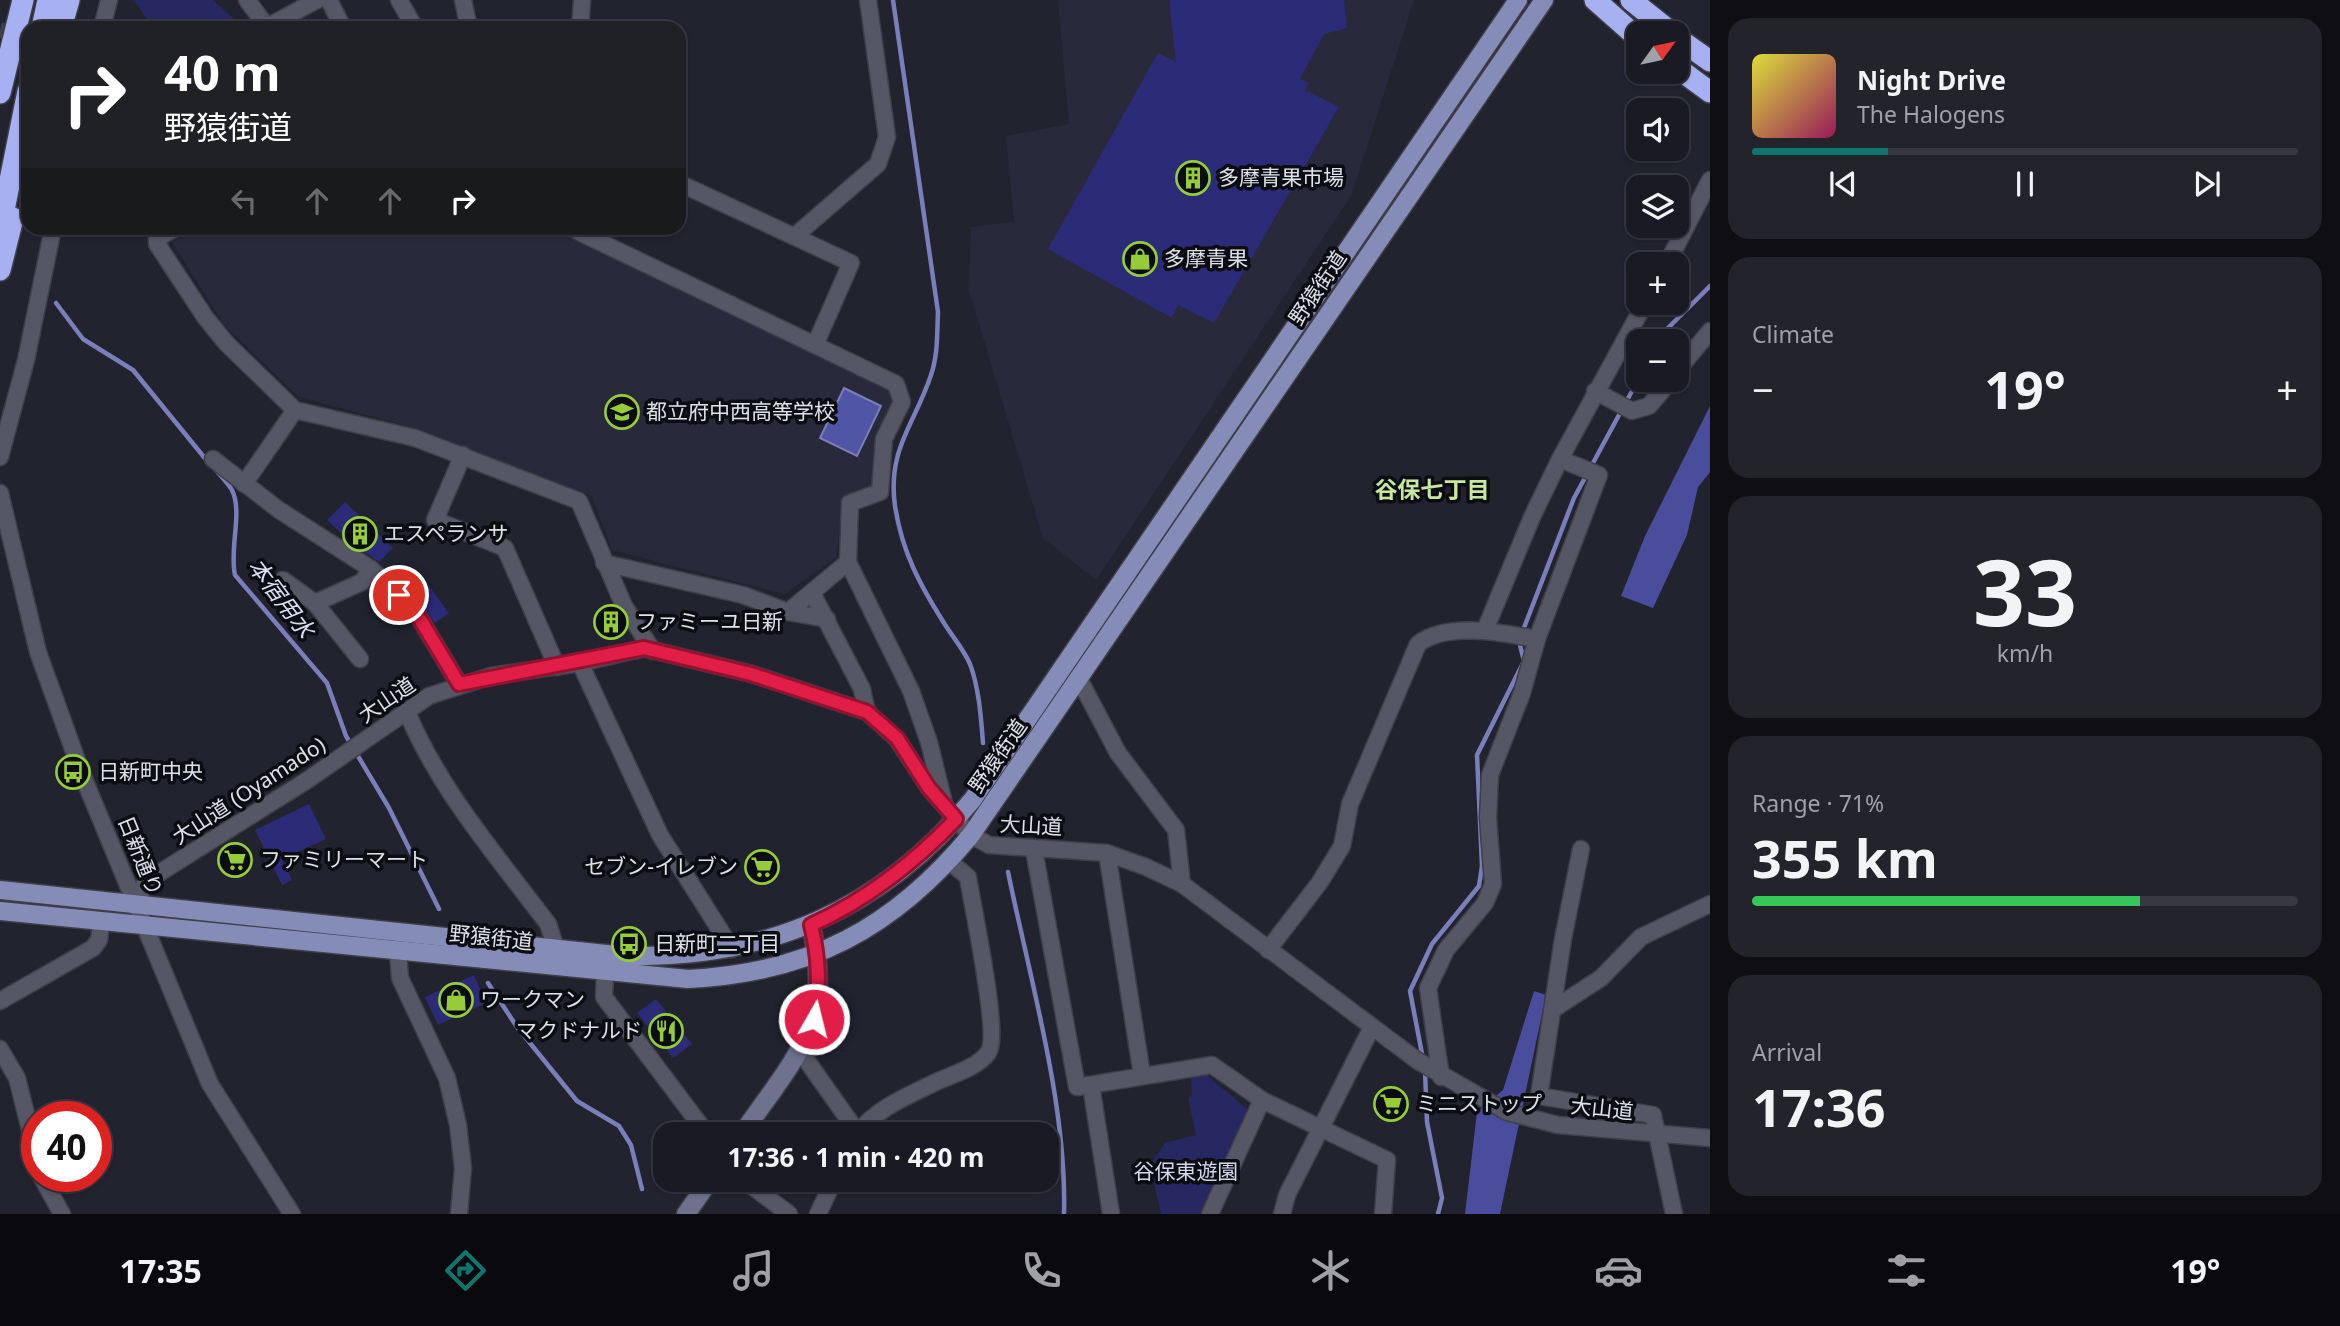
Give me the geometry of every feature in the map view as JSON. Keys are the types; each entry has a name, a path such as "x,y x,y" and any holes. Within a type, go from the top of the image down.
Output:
{"highway":[{"path":"0,93 23,0"},
{"path":"44,21 48,0"},
{"path":"63,21 69,0"},
{"path":"1595,0 1626,27"},
{"path":"1631,0 1657,21"},
{"path":"1689,46 1710,61"},
{"path":"1689,77 1710,92"},
{"path":"0,230 21,126"},
{"path":"0,270 21,184"}],"main road":[{"name":"野猿街道","path":"0,890 659,957 732,949 811,925 836,914 879,886 956,819 1007,750 1518,0"},
{"name":"野猿街道","path":"0,911 665,978 720,977 774,968 860,933 899,908 949,861 971,835 1544,0"}],"street":[{"path":"104,21 109,0"},
{"path":"247,0 263,21"},
{"path":"277,21 317,0"},
{"path":"329,0 340,21"},
{"path":"399,0 411,21"},
{"path":"463,0 468,21"},
{"path":"580,21 582,0"},
{"path":"796,234 878,164 883,155 887,137 868,0"},
{"path":"1673,252 1710,180"},
{"path":"686,186 796,234 852,263 815,345"},
{"path":"0,457 29,344 52,235"},
{"path":"163,235 158,238 157,244 205,317 226,343 295,410 415,438 579,501 624,606 653,651"},
{"path":"585,235 895,384 902,402 884,439 880,492 850,503 848,562 911,691 929,742 944,803"},
{"path":"1485,630 1532,517 1595,391 1638,315"},
{"path":"1689,356 1710,331"},
{"path":"1595,391 1620,405 1649,406 1661,392"},
{"path":"244,484 295,410"},
{"path":"463,455 435,520 505,548 557,667"},
{"path":"213,459 244,484 371,569 420,619 459,684"},
{"path":"1430,1069 1428,988 1446,950 1485,903 1493,884 1488,818 1490,775 1522,693 1526,637 1600,475 1560,460"},
{"name":"日新通り","path":"0,493 38,652 82,774 210,1084 292,1214"},
{"path":"788,612 848,562"},
{"path":"604,563 743,595 788,612 827,619"},
{"path":"315,603 362,582 371,569"},
{"path":"283,580 315,603 360,659"},
{"path":"813,593 862,689 867,712"},
{"path":"1268,950 1320,882 1342,846 1350,804 1418,644 1429,636 1485,630 1526,637"},
{"name":"大山道","path":"354,748 429,696 459,684 491,676 580,663 644,648 751,674 867,712 897,738 929,788 956,819 971,835 989,845 1107,853 1182,884 1430,1069 1507,1112 1536,1121 1656,1135 1710,1138"},
{"path":"580,663 660,835 732,949"},
{"path":"1079,679 1118,753 1176,830 1182,884"},
{"path":"407,712 420,744 449,792 548,924 556,948"},
{"name":"大山道 (Oyamado)","path":"137,903 145,882 354,748"},
{"path":"1581,849 1539,1096 1653,1115 1674,1214 1682,1214"},
{"path":"1034,850 1077,1087 1212,1065 1262,1100 1387,1160 1383,1214"},
{"path":"1107,853 1142,1075"},
{"path":"868,1122 900,1100 966,1069 988,1053 992,1043 990,1010 968,877 949,861"},
{"path":"1552,1010 1601,978 1641,937 1710,904"},
{"path":"0,1001 93,948 99,940 101,922"},
{"path":"750,1122 800,1051 814,1019 819,985 818,952 811,925"},
{"path":"398,952 400,978 429,1035 450,1090 458,1125 463,1168 459,1214"},
{"path":"605,973 604,997 698,1122"},
{"path":"1282,1214 1287,1195 1372,1027"},
{"path":"0,1049 17,1077 23,1101"},
{"path":"800,1051 849,1122"},
{"path":"1091,1085 1111,1214"},
{"path":"1210,1214 1262,1100"},
{"path":"50,1192 62,1214"},
{"path":"686,1214 702,1192"},
{"path":"760,1192 789,1214"},
{"path":"818,1214 828,1192"}],"shaded area":[{"name":"多摩青果","path":"1058,0 1414,0 1351,196 1096,580 1043,538 969,290 971,227 1014,222 1006,136 1069,124"},
{"name":"都立府中西高等学校","path":"184,235 566,235 890,387 895,399 876,437 874,482 867,490 844,499 836,557 785,594 612,550 592,496 403,425 299,397 224,325 172,242"},
{"path":"844,388 881,406 857,456 820,438"},
{"path":"1710,406 1710,472 1698,487 1687,535 1653,608 1621,596 1645,536"},
{"path":"1534,991 1546,995 1500,1214 1465,1214 1477,1112 1503,1090"}],"green space":[{"path":"134,0 213,0 236,21 148,21"},
{"name":"谷保東遊園","path":"1206,1075 1250,1111 1200,1214 1161,1214 1150,1165 1165,1143 1196,1135 1188,1098 1192,1095 1191,1078"}],"building":[{"name":"多摩青果市場","path":"1169,0 1344,0 1347,28 1324,34 1300,79 1309,83 1305,90 1339,107 1214,323 1178,305 1172,318 1048,249 1158,53 1176,62"},
{"name":"エスペランサ","path":"345,502 393,548 379,562 354,545 327,520"},
{"path":"429,586 449,613 435,623 415,597"},
{"name":"ファミーユ日新","path":"615,611 622,628 606,633 600,616"},
{"path":"309,804 326,839 282,859 292,880 282,885 255,830"},
{"name":"ワークマン","path":"474,975 486,1003 438,1025 425,997"},
{"name":"マクドナルド","path":"656,999 692,1044 673,1058 637,1013"}],"waterway":[{"path":"893,0 938,312 933,367 925,392 904,437 895,468 895,506 902,538 913,568 970,664 978,693 983,743"},
{"path":"1667,329 1710,286"},
{"name":"本宿用水","path":"56,303 83,339 133,370 208,462"},
{"path":"1522,633 1574,498 1631,392"},
{"name":"本宿用水","path":"214,468 230,487 235,499 235,575 327,683 346,736 389,808 439,909"},
{"path":"1423,1059 1410,991 1432,944 1479,886 1482,866 1477,755 1524,661 1519,641"},
{"path":"1008,872 1053,1086 1060,1130 1064,1214"},
{"name":"本宿用水","path":"488,983 517,1027 577,1101 619,1126 631,1145 642,1189"},
{"path":"1425,1071 1427,1122 1442,1198 1438,1214"}],"tunnel":[{"path":"0,30 21,35"}],"place":[{"name":"多摩青果市場","path":"1193,178"},
{"name":"多摩青果","path":"1140,259"},
{"name":"都立府中西高等学校","path":"622,412"},
{"name":"エスペランサ","path":"360,534"},
{"name":"ファミーユ日新","path":"611,622"},
{"name":"日新町中央","path":"73,772"},
{"name":"ファミリーマート","path":"235,860"},
{"name":"セブン-イレブン","path":"762,867"},
{"name":"日新町二丁目","path":"629,944"},
{"name":"ワークマン","path":"456,1000"},
{"name":"マクドナルド","path":"666,1031"},
{"name":"ミニストップ","path":"1391,1104"}],"district":[{"name":"谷保七丁目","path":"1432,490"}],"route":[{"path":"399,595 420,619 459,684 491,676 580,663 644,648 751,674 842,702 867,712 897,738 929,788 956,819 879,886 836,914 811,925 818,952 819,985 814,1019"}]}
